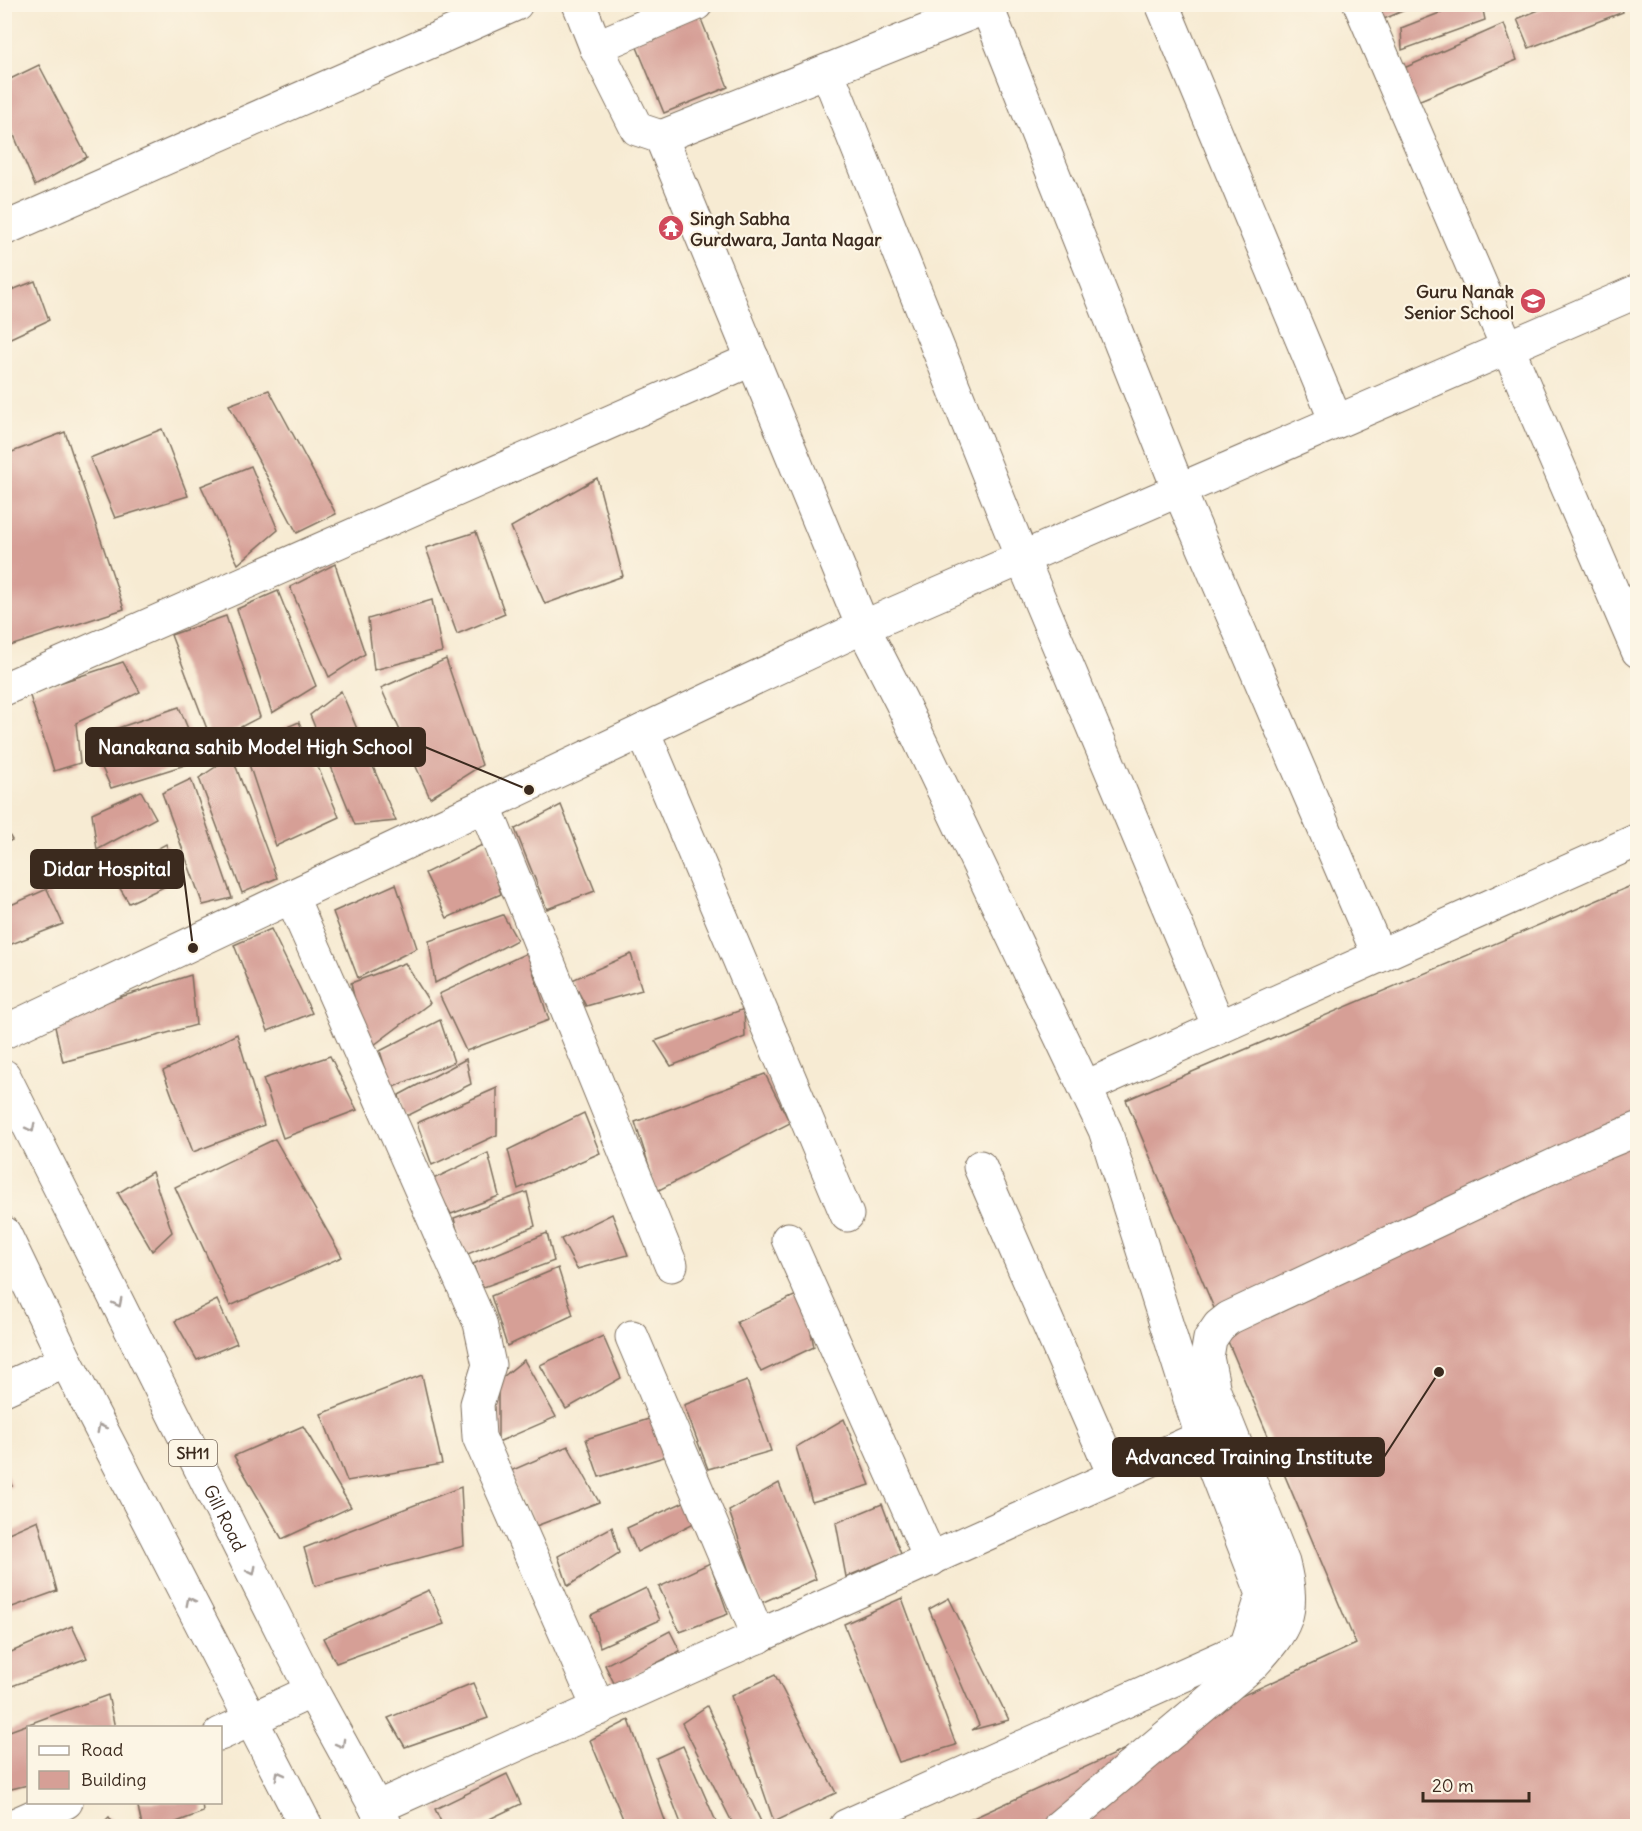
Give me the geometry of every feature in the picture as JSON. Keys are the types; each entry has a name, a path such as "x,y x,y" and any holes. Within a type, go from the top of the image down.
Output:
{"street":[{"path":"4,229 516,4"},
{"path":"579,4 596,47 637,129 661,137 991,6 1179,489 1379,956"},
{"path":"596,47 696,4"},
{"path":"1162,4 1336,421"},
{"path":"1359,4 1638,651"},
{"path":"827,71 1022,558 1219,1027"},
{"path":"661,137 863,627 1105,1130 1202,1437 1263,1594 1246,1647 846,1827"},
{"path":"4,1032 863,627 1638,291"},
{"path":"4,689 753,359"},
{"path":"643,731 847,1215"},
{"path":"485,807 671,1265"},
{"path":"1086,1087 1638,840"},
{"path":"292,898 480,1323 489,1365 477,1404 479,1437 599,1709"},
{"name":"Gill Road","path":"4,1076 312,1691 381,1817"},
{"path":"1060,1827 1252,1665 1272,1643 1288,1616 1291,1592 1283,1563 1214,1391 1207,1357 1210,1339 1219,1326 1229,1318 1499,1191 1638,1130"},
{"path":"980,1167 1115,1477"},
{"path":"4,1233 66,1361 306,1827"},
{"path":"788,1239 931,1560"},
{"path":"632,1337 759,1637"},
{"path":"4,1389 66,1361"},
{"path":"381,1817 599,1709 1202,1437"},
{"path":"222,1733 312,1691"},
{"path":"12,1827 64,1804"}],"building":[{"path":"1380,4 1419,4 1384,19"},
{"path":"1490,4 1509,4 1509,5 1492,10"},
{"path":"1553,4 1621,4 1623,12 1529,48 1517,19"},
{"path":"1460,5 1482,5 1485,20 1402,50 1401,28"},
{"path":"699,14 728,87 664,113 634,40"},
{"path":"1504,24 1517,60 1413,103 1404,68"},
{"path":"39,65 87,157 35,186 4,111 4,82"},
{"path":"35,281 49,320 4,341 4,293"},
{"path":"269,390 336,514 297,533 229,405"},
{"path":"162,429 188,496 115,518 90,458"},
{"path":"65,432 124,609 4,648 4,455"},
{"path":"251,466 278,530 238,564 201,486"},
{"path":"597,478 623,576 545,604 511,527"},
{"path":"476,532 505,614 457,634 426,548"},
{"path":"335,564 365,654 329,677 290,587"},
{"path":"278,591 316,686 272,713 237,609"},
{"path":"432,600 442,652 374,670 368,619"},
{"path":"226,616 260,717 212,742 171,635"},
{"path":"446,659 482,765 430,798 381,688"},
{"path":"123,662 140,692 76,723 80,763 54,771 29,693"},
{"path":"341,691 396,821 355,825 310,715"},
{"path":"179,707 201,760 111,788 89,738"},
{"path":"299,722 339,817 276,846 243,746"},
{"path":"232,756 277,878 242,893 199,778"},
{"path":"191,779 232,898 203,905 162,793"},
{"path":"141,791 156,818 97,850 92,813"},
{"path":"561,805 595,891 547,909 515,829"},
{"path":"4,826 12,840 4,844"},
{"path":"486,843 501,894 447,918 425,873"},
{"path":"166,844 179,880 129,903 111,874"},
{"path":"1638,883 1638,1826 956,1826 1356,1644 1126,1100"},
{"path":"396,884 417,948 358,978 333,912"},
{"path":"47,889 63,924 4,947 4,908"},
{"path":"503,915 517,940 435,983 429,941"},
{"path":"271,929 312,1013 268,1031 234,945"},
{"path":"527,953 549,1020 466,1051 439,994"},
{"path":"631,954 642,990 586,1006 572,980"},
{"path":"405,963 430,1003 366,1051 351,983"},
{"path":"191,975 196,1025 63,1062 53,1018"},
{"path":"744,1009 745,1037 671,1066 655,1041"},
{"path":"440,1020 454,1062 391,1088 380,1051"},
{"path":"237,1034 264,1125 193,1152 163,1071"},
{"path":"330,1056 357,1110 283,1138 263,1079"},
{"path":"466,1059 471,1084 409,1115 403,1115 399,1095"},
{"path":"765,1074 790,1123 657,1191 635,1122"},
{"path":"497,1088 497,1135 432,1165 417,1123"},
{"path":"584,1113 600,1153 518,1189 508,1150"},
{"path":"275,1139 342,1257 230,1306 175,1187"},
{"path":"488,1153 499,1196 451,1214 431,1180"},
{"path":"152,1172 172,1232 152,1251 118,1193"},
{"path":"527,1192 535,1226 463,1256 454,1218"},
{"path":"612,1214 628,1255 577,1269 561,1239"},
{"path":"547,1233 554,1261 481,1288 473,1264"},
{"path":"558,1268 573,1315 507,1346 491,1296"},
{"path":"803,1292 814,1347 761,1372 737,1322"},
{"path":"217,1300 237,1343 197,1360 175,1321"},
{"path":"603,1336 621,1378 566,1409 540,1365"},
{"path":"524,1360 556,1417 498,1442 498,1381"},
{"path":"422,1375 442,1464 347,1481 321,1414"},
{"path":"747,1381 771,1451 708,1469 684,1405"},
{"path":"655,1417 667,1456 599,1477 586,1439"},
{"path":"844,1419 870,1485 812,1502 796,1447"},
{"path":"303,1426 351,1507 282,1539 234,1456"},
{"path":"568,1446 599,1502 536,1526 508,1472"},
{"path":"4,1470 12,1486 4,1489"},
{"path":"779,1483 816,1579 761,1603 729,1511"},
{"path":"461,1487 464,1546 315,1586 304,1548"},
{"path":"686,1501 694,1523 637,1552 627,1528"},
{"path":"882,1504 901,1554 846,1577 836,1523"},
{"path":"38,1520 57,1591 4,1610 4,1535"},
{"path":"612,1527 619,1553 568,1586 558,1556"},
{"path":"710,1563 728,1614 680,1632 659,1587"},
{"path":"646,1588 660,1620 600,1647 591,1615"},
{"path":"429,1590 444,1624 336,1663 323,1638"},
{"path":"902,1598 956,1745 899,1762 844,1624"},
{"path":"949,1598 1009,1720 972,1730 979,1725 929,1609"},
{"path":"72,1626 87,1658 4,1689 4,1655"},
{"path":"670,1631 680,1651 615,1685 605,1665"},
{"path":"775,1675 836,1793 774,1822 731,1696"},
{"path":"473,1683 488,1718 405,1747 388,1718"},
{"path":"108,1695 115,1726 27,1726 27,1785 11,1789 4,1772 4,1733"},
{"path":"707,1706 763,1826 734,1826 682,1723"},
{"path":"629,1720 667,1826 626,1826 590,1740"},
{"path":"683,1746 718,1826 682,1826 656,1758"},
{"path":"507,1774 521,1804 475,1826 443,1826 435,1809"},
{"path":"137,1804 202,1804 203,1812 166,1826 142,1826"},
{"path":"109,1817 115,1826 100,1826"}],"place":[{"name":"Singh Sabha Gurdwara, Janta Nagar","path":"671,228"},
{"name":"Guru Nanak Senior School","path":"1533,301"},
{"name":"Nanakana sahib Model High School","path":"529,790"},
{"name":"Didar Hospital","path":"193,948"},
{"name":"Advanced Training Institute","path":"1439,1372"}]}
